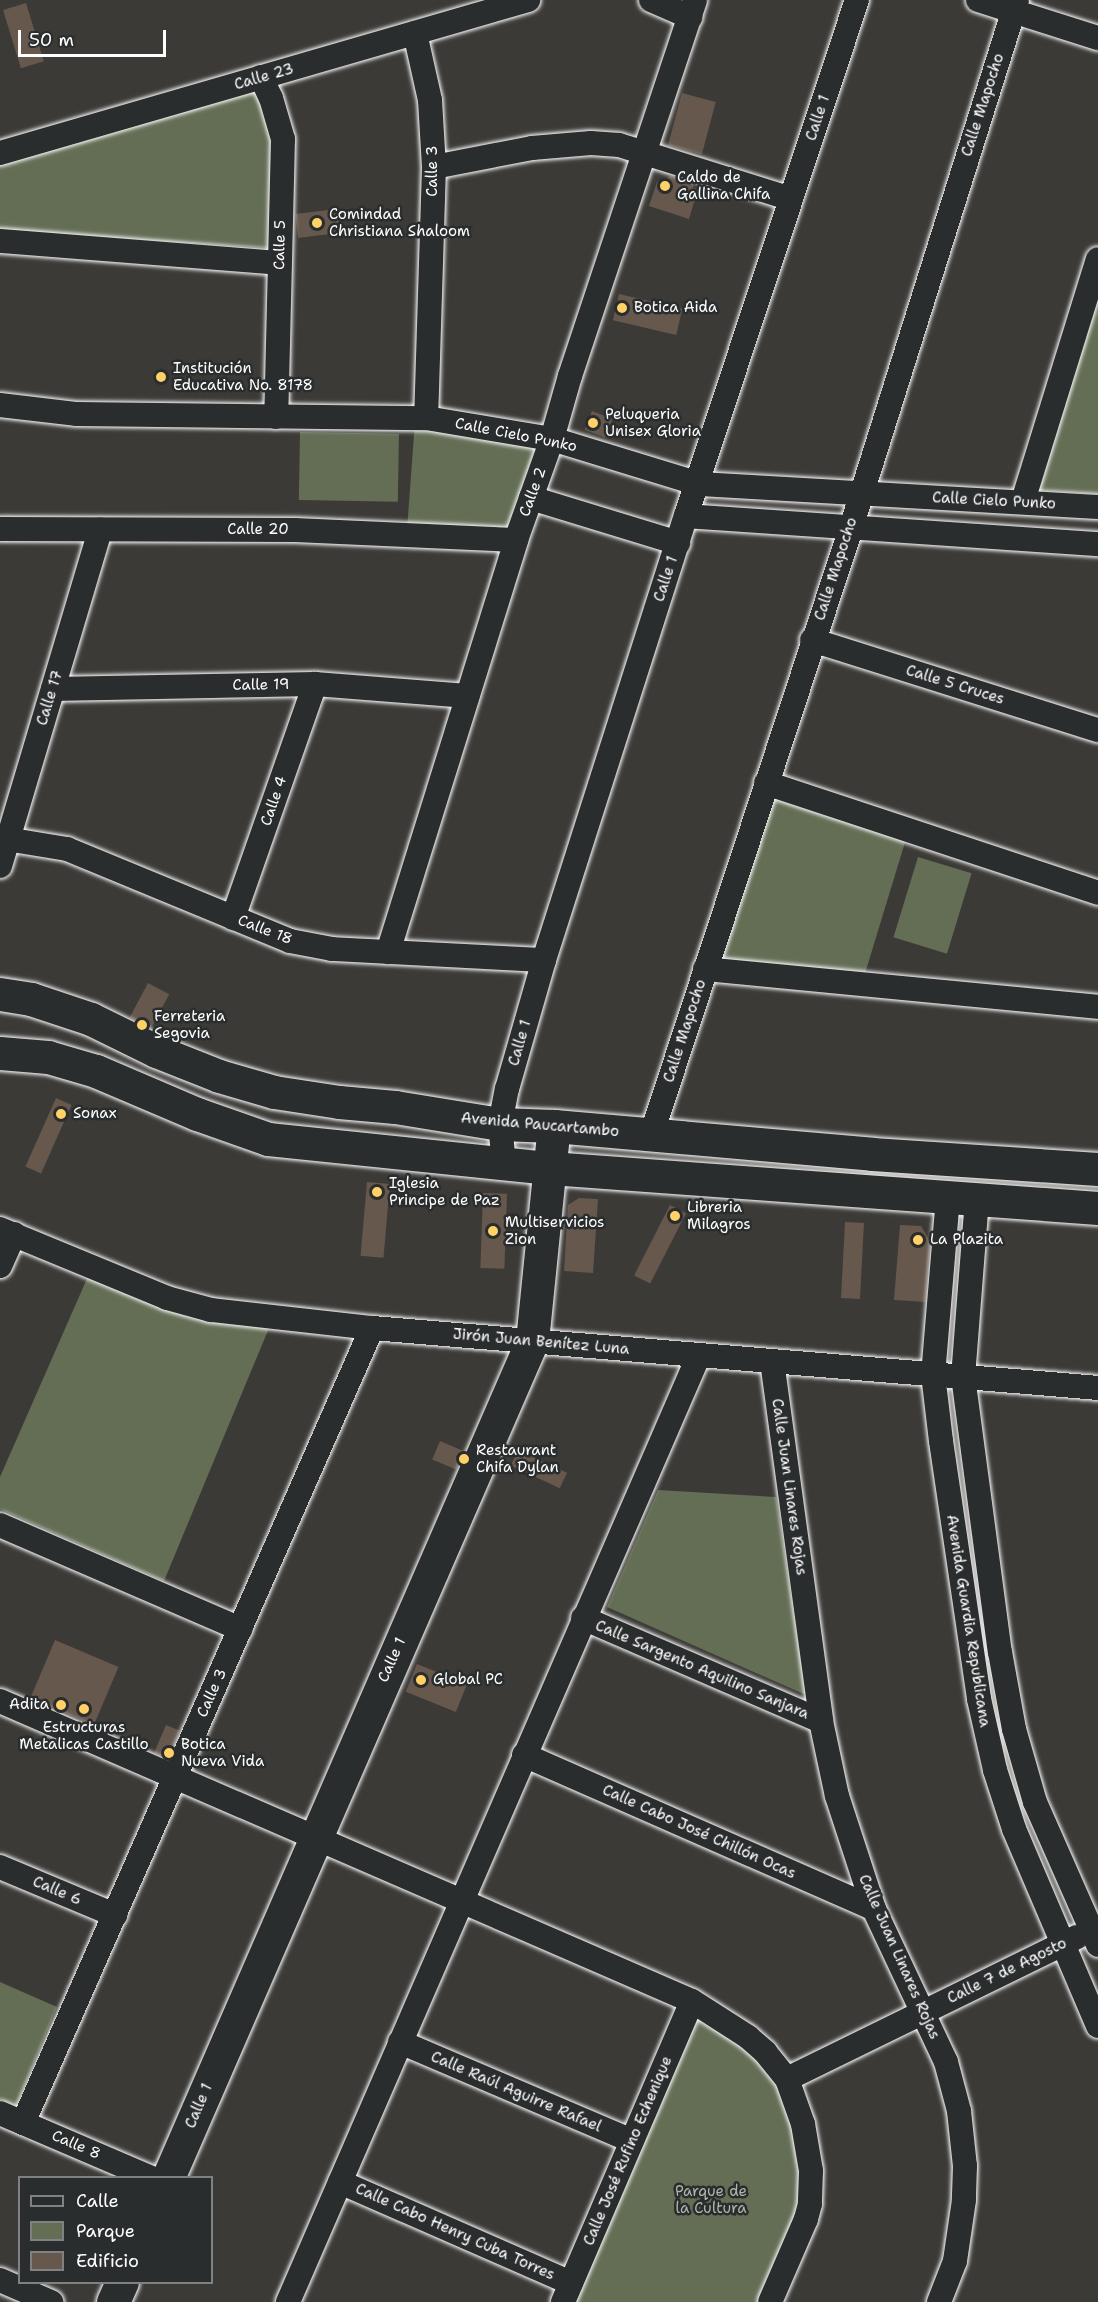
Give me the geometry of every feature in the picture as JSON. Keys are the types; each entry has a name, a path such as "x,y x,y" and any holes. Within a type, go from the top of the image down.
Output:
{"main road":[{"name":"Avenida Paucartambo","path":"0,994 31,999 91,1019 156,1051 219,1076 274,1092 500,1124 554,1126 651,1136 1098,1169"},
{"path":"0,1053 48,1057 96,1071 197,1114 268,1139 550,1168 1098,1208"},
{"name":"Calle 1","path":"169,2176 532,1341 554,1126"},
{"path":"113,2302 122,2284"}],"street":[{"name":"Calle 23","path":"0,153 528,0"},
{"path":"651,0 693,8"},
{"name":"Calle 1","path":"504,1164 500,1124 507,1089 543,960 686,516 699,484 857,0"},
{"path":"978,0 1015,6 1098,38"},
{"name":"Calle Mapocho","path":"651,1136 812,640 851,528 1015,6"},
{"name":"Calle 2","path":"388,952 516,540 552,439 693,8"},
{"name":"Calle 3","path":"415,33 430,100 434,167 426,418"},
{"name":"Calle 5","path":"261,77 271,98 283,139 276,417"},
{"path":"434,167 532,148 591,143 619,145 791,200"},
{"path":"0,241 279,263"},
{"path":"1023,501 1098,259"},
{"name":"Calle Cielo Punko","path":"0,405 77,414 426,418 552,439 699,484 1098,507"},
{"path":"531,498 678,543"},
{"path":"686,516 1098,544"},
{"name":"Calle 20","path":"0,529 295,530 516,540"},
{"name":"Calle 17","path":"0,866 4,838 53,689 100,530"},
{"name":"Calle 5 Cruces","path":"812,640 1098,730"},
{"name":"Calle 19","path":"53,689 315,684 468,696"},
{"name":"Calle 4","path":"233,918 315,684"},
{"path":"766,783 1098,893"},
{"name":"Calle 18","path":"4,838 67,849 290,940 332,949 543,960"},
{"path":"705,969 1098,1005"},
{"name":"Avenida Guardia Republicana","path":"962,1198 933,1374 941,1441 987,1739 1021,1850 1098,2026"},
{"name":"Avenida Guardia Republicana","path":"962,1198 963,1376 1000,1652 1014,1729 1039,1813 1096,1933"},
{"path":"0,1266 7,1231"},
{"name":"Jirón Juan Benítez Luna","path":"7,1231 167,1298 190,1305 274,1319 1098,1388"},
{"name":"Calle 3","path":"23,2123 372,1328"},
{"path":"288,2302 699,1355"},
{"name":"Calle Juan Linares Rojas","path":"772,1361 821,1721 846,1829 874,1909 946,2062 964,2138 965,2166 961,2233 955,2261 939,2302"},
{"path":"0,1525 240,1629"},
{"name":"Calle Sargento Aquilino Sanjara","path":"583,1618 821,1721"},
{"path":"0,1701 692,2001 748,2037 765,2052 787,2079 796,2101 808,2149 811,2189 806,2219 770,2302"},
{"name":"Calle Cabo José Chillón Ocas","path":"524,1755 874,1909"},
{"name":"Calle 6","path":"0,1867 115,1915"},
{"name":"Calle 7 de Agosto","path":"787,2079 1063,1944 1096,1933"},
{"name":"Calle José Rufino Echenique","path":"567,2293 692,2001"},
{"name":"Calle Raúl Aguirre Rafael","path":"400,2042 632,2141"},
{"name":"Calle 8","path":"0,2113 147,2176"},
{"name":"Calle Cabo Henry Cuba Torres","path":"340,2182 567,2293"},
{"path":"0,2280 51,2302"}],"green space":[{"path":"253,73 275,141 270,248 0,231 0,159"},
{"path":"1098,294 1098,494 1038,490"},
{"path":"415,421 543,435 513,535 407,530"},
{"path":"300,432 399,434 398,502 299,500"},
{"path":"773,797 906,839 863,980 717,963"},
{"path":"918,857 972,873 947,954 893,937"},
{"path":"89,1274 269,1328 164,1581 0,1509 0,1477"},
{"path":"658,1490 776,1497 806,1695 607,1607"},
{"path":"0,1982 57,2007 16,2106 0,2099"},
{"name":"Parque de la Cultura","path":"701,2019 709,2021 771,2070 797,2135 803,2199 761,2302 572,2302 695,2022"}],"building":[{"path":"26,3 44,61 21,68 3,10"},
{"path":"682,93 716,102 702,154 668,145"},
{"path":"671,176 694,184 693,188 698,189 689,219 649,206 657,182"},
{"name":"Comindad Christiana Shaloom","path":"337,209 340,233 298,238 295,214"},
{"path":"619,294 682,309 676,335 613,320"},
{"path":"592,411 613,419 605,438 585,430"},
{"path":"148,983 169,994 151,1029 130,1017"},
{"path":"56,1098 72,1105 41,1173 25,1167"},
{"path":"367,1182 390,1184 383,1258 361,1256"},
{"name":"Multiservicios Zion","path":"483,1193 507,1194 504,1269 480,1268"},
{"path":"579,1198 598,1199 593,1273 564,1271 568,1205"},
{"path":"670,1205 686,1213 650,1284 634,1275"},
{"path":"845,1222 864,1223 860,1299 841,1298"},
{"path":"900,1225 921,1226 930,1241 925,1302 894,1300"},
{"path":"440,1441 464,1451 456,1470 432,1459"},
{"path":"518,1450 567,1473 560,1488 511,1465"},
{"path":"55,1640 119,1667 94,1725 30,1698"},
{"path":"417,1664 467,1684 456,1712 406,1692"},
{"path":"166,1725 180,1731 168,1758 154,1753"}],"place":[{"name":"Caldo de Gallina Chifa","path":"665,186"},
{"name":"Comindad Christiana Shaloom","path":"317,223"},
{"name":"Botica Aida","path":"622,308"},
{"name":"Institución Educativa No. 8178","path":"161,377"},
{"name":"Peluqueria Unisex Gloria","path":"593,423"},
{"name":"Ferreteria Segovia","path":"142,1025"},
{"name":"Sonax","path":"61,1114"},
{"name":"Iglesia Principe de Paz","path":"377,1192"},
{"name":"Libreria Milagros","path":"675,1216"},
{"name":"Multiservicios Zion","path":"493,1231"},
{"name":"La Plazita","path":"918,1240"},
{"name":"Restaurant Chifa Dylan","path":"464,1459"},
{"name":"Global PC","path":"421,1680"},
{"name":"Adita","path":"61,1705"},
{"name":"Estructuras Metalicas Castillo","path":"84,1709"},
{"name":"Botica Nueva Vida","path":"169,1753"}]}
